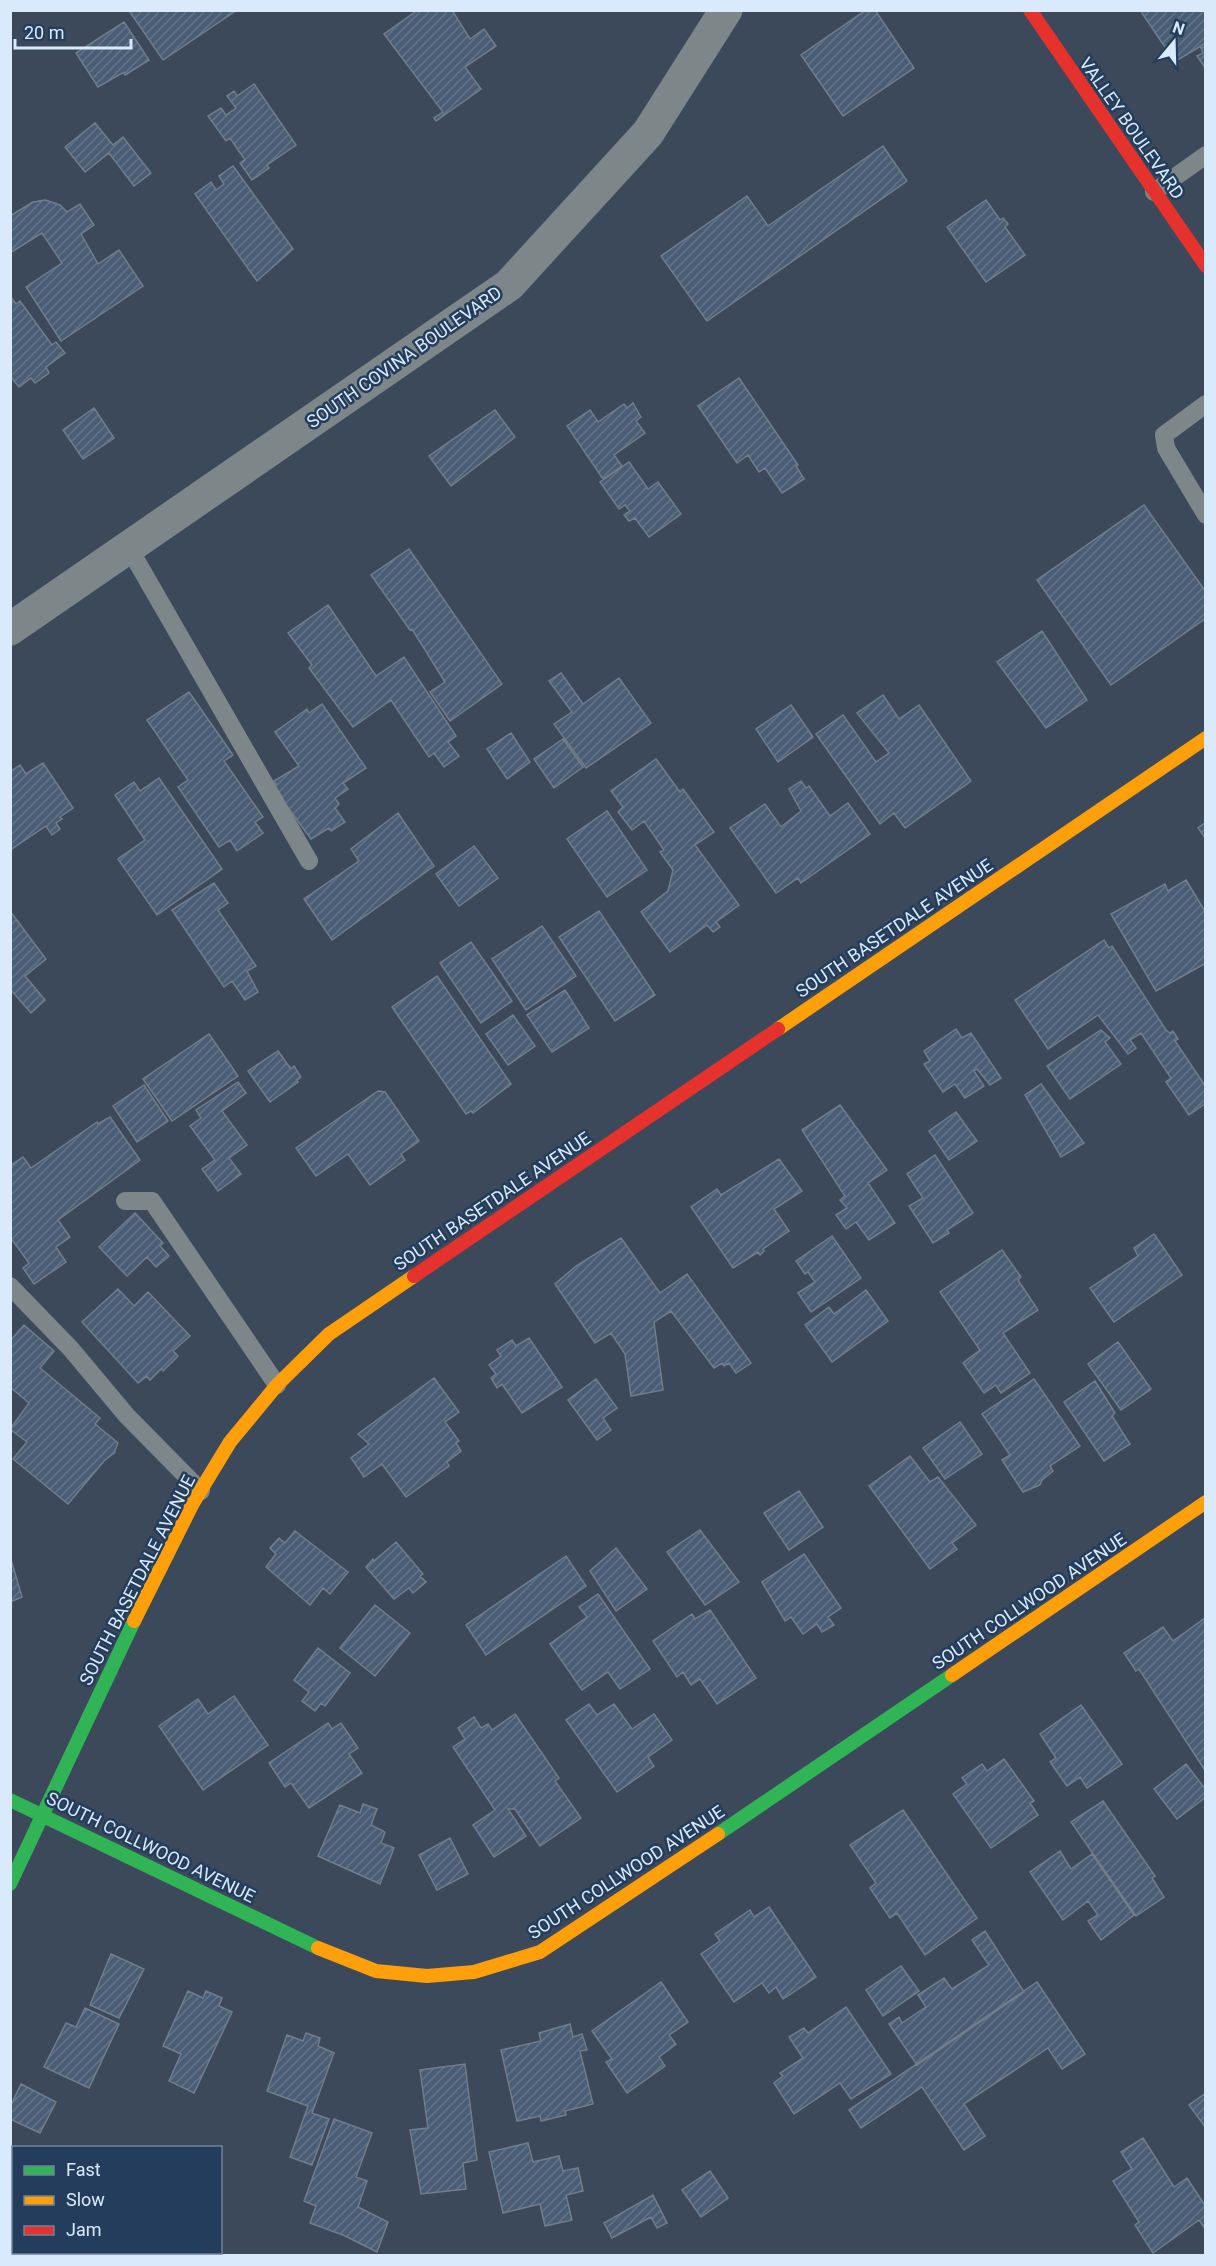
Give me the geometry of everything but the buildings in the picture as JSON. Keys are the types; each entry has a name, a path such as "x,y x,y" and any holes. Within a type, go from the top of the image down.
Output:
{"street":[{"name":"SOUTH COVINA BOULEVARD","path":"10,629 509,285 648,133 726,10"},
{"name":"VALLEY BOULEVARD","path":"1033,16 1206,266"},
{"name":"SOUTH BASETDALE AVENUE","path":"10,1884 160,1567 201,1491 230,1442 277,1385 329,1334 1206,738"},
{"name":"SOUTH COLLWOOD AVENUE","path":"10,1800 331,1954 367,1968 427,1976 474,1972 540,1952 598,1916 1206,1502"}],"lane":[{"path":"1033,16 1053,10"},
{"path":"1154,192 1206,155"},
{"path":"1206,404 1164,435 1166,448 1206,515"},
{"path":"129,548 309,861"},
{"path":"125,1201 152,1201 277,1385"},
{"path":"10,1286 71,1349 127,1416 201,1491"}],"traffic: fast":[{"path":"10,1884 134,1621"},
{"path":"718,1834 952,1675"},
{"path":"10,1800 318,1948"}],"traffic: slow":[{"path":"778,1029 1206,738"},
{"path":"134,1621 193,1503 230,1442 277,1385 329,1334 414,1276"},
{"path":"952,1675 1206,1502"},
{"path":"318,1948 376,1971 427,1976 474,1972 540,1952 718,1834"}],"traffic: jam":[{"path":"1030,10 1206,266"},
{"path":"414,1276 778,1029"}]}
